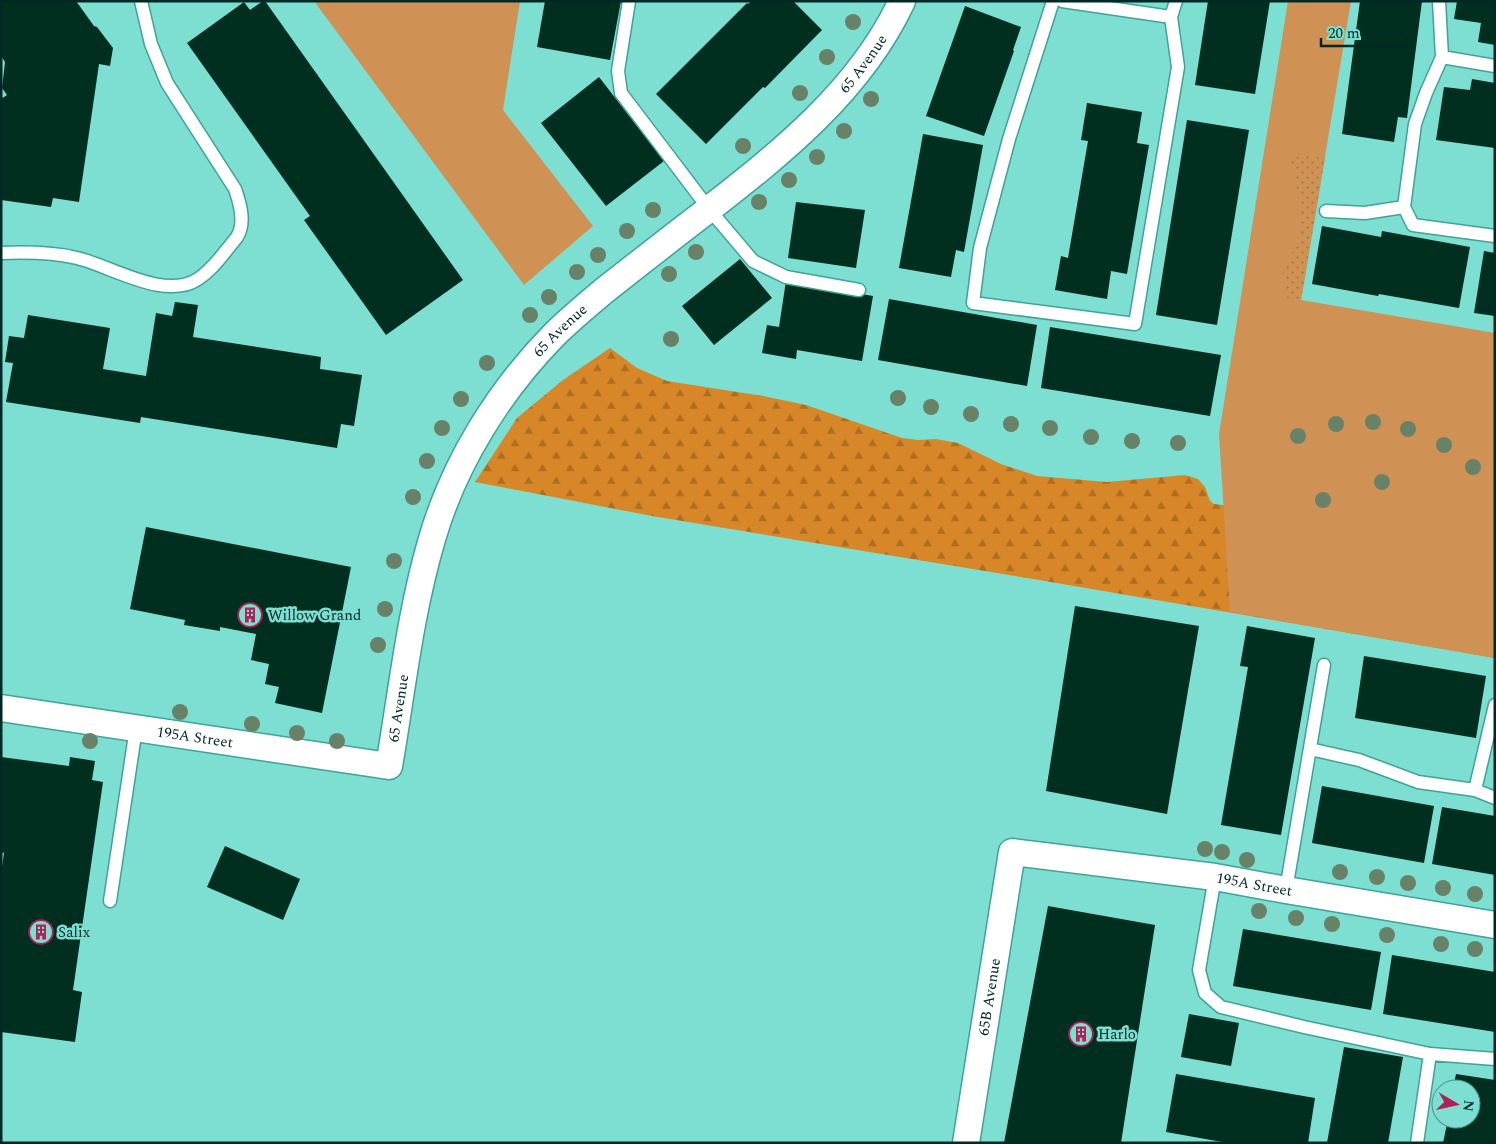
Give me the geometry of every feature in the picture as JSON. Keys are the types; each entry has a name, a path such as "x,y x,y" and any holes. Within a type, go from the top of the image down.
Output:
{"street":[{"name":"65 Avenue","path":"389,766 416,607 426,562 441,513 452,486 487,420 537,353 555,335 605,290 772,160 806,129 837,97 882,37 902,1"},
{"name":"195A Street","path":"1,708 389,766"},
{"name":"195A Street","path":"1012,852 1215,877 1495,925"},
{"name":"65B Avenue","path":"966,1143 1012,852"}],"lane":[{"path":"1,253 37,252 78,258 143,282 182,286 197,280 214,266 238,236 241,221 240,205 235,189 167,83 151,44 141,1"},
{"path":"629,1 618,71 621,94 709,209 753,261 786,278 859,290"},
{"path":"1053,1 1008,139 980,248 973,303 1135,324 1178,67 1171,17 1176,1"},
{"path":"1062,1 1171,17"},
{"path":"1439,1 1442,57 1415,124 1404,206 1413,224 1495,236"},
{"path":"1442,57 1495,66"},
{"path":"1326,211 1365,213 1404,206"},
{"path":"1286,890 1324,665"},
{"path":"1475,790 1495,705"},
{"path":"110,900 136,728"},
{"path":"1310,749 1359,760 1418,782 1475,790 1495,798"},
{"path":"1215,877 1199,970 1205,993 1221,1007 1430,1054 1495,1059"},
{"path":"1417,1143 1430,1054"}],"green space":[{"path":"610,348 637,368 667,381 763,396 806,405 902,438 918,440 936,439 958,443 1001,464 1037,476 1107,482 1185,475 1198,479 1205,487 1210,501 1214,504 1223,505 1495,658 652,516 475,482 517,418 563,380"}],"shaded area":[{"path":"314,1 520,1 503,110 593,226 524,285"},
{"path":"1288,1 1351,1 1301,300 1495,333 1495,658 1230,612 1219,434"},
{"path":"1304,154 1325,158 1301,300 1296,303 1289,300 1285,293 1282,276 1301,230 1302,220 1293,169 1290,165 1294,158"}],"building":[{"path":"1,1 76,1 113,48 110,66 99,64 79,202 53,198 51,207 1,200 1,99 7,95 2,88 5,62 1,56"},
{"path":"265,1 463,280 386,335 304,220 310,216 187,43 244,2 250,10"},
{"path":"545,1 621,1 610,60 537,47"},
{"path":"751,1 793,1 822,30 706,144 656,94"},
{"path":"1208,1 1270,1 1255,94 1195,85"},
{"path":"1360,1 1422,1 1407,118 1398,117 1394,142 1342,134"},
{"path":"1457,1 1495,1 1495,45 1478,42 1481,23 1454,19"},
{"path":"965,6 1021,27 984,136 926,116"},
{"path":"599,77 664,161 606,206 541,123"},
{"path":"1472,79 1495,83 1495,148 1436,140 1444,87 1470,90"},
{"path":"1087,103 1142,112 1137,143 1149,145 1127,274 1111,271 1107,299 1055,290 1061,256 1068,258 1088,141 1081,140"},
{"path":"1187,120 1249,130 1217,325 1156,315"},
{"path":"923,134 983,145 964,252 956,250 951,277 899,268"},
{"path":"796,202 865,210 856,268 788,258"},
{"path":"1322,226 1381,237 1382,231 1470,247 1459,308 1312,284"},
{"path":"1484,251 1495,253 1495,316 1474,313"},
{"path":"740,259 772,298 714,345 682,306"},
{"path":"786,281 873,296 862,361 797,350 796,359 762,353 767,325 779,327"},
{"path":"889,299 1037,325 1027,386 878,360"},
{"path":"175,302 198,305 193,337 321,357 320,369 362,375 354,426 341,424 337,448 141,417 140,423 6,402 13,363 5,362 9,336 24,338 28,315 110,328 103,369 146,376 156,313 172,316"},
{"path":"1050,327 1221,355 1210,416 1041,388"},
{"name":"Willow Grand","path":"146,527 351,567 322,713 275,703 279,687 265,684 269,664 251,660 256,634 220,627 220,631 184,625 185,620 130,609"},
{"path":"1075,606 1199,626 1167,814 1046,791"},
{"path":"1247,626 1315,638 1281,835 1221,825 1248,667 1240,666"},
{"path":"1364,656 1486,676 1476,738 1355,718"},
{"name":"Salix","path":"1,757 69,766 70,757 95,761 92,780 103,782 73,990 82,992 75,1042 1,1032 1,874 4,853 1,852"},
{"path":"1322,786 1434,806 1424,863 1312,843"},
{"path":"1442,807 1495,816 1495,875 1432,864"},
{"path":"225,846 300,879 283,920 207,887"},
{"name":"Harlo","path":"1048,906 1155,925 1121,1143 1004,1143"},
{"path":"1243,929 1381,952 1371,1010 1233,986"},
{"path":"1392,955 1495,972 1495,1032 1383,1014"},
{"path":"1189,1014 1239,1023 1231,1066 1181,1057"},
{"path":"1344,1047 1403,1057 1388,1143 1327,1143"},
{"path":"1176,1074 1315,1098 1308,1143 1228,1143 1166,1132"},
{"path":"1456,1074 1495,1080 1495,1143 1443,1143 1446,1129 1481,1129 1481,1079 1455,1079"}],"place":[{"name":"Willow Grand","path":"250,615"},
{"name":"Salix","path":"41,932"},
{"name":"Harlo","path":"1081,1034"}]}
